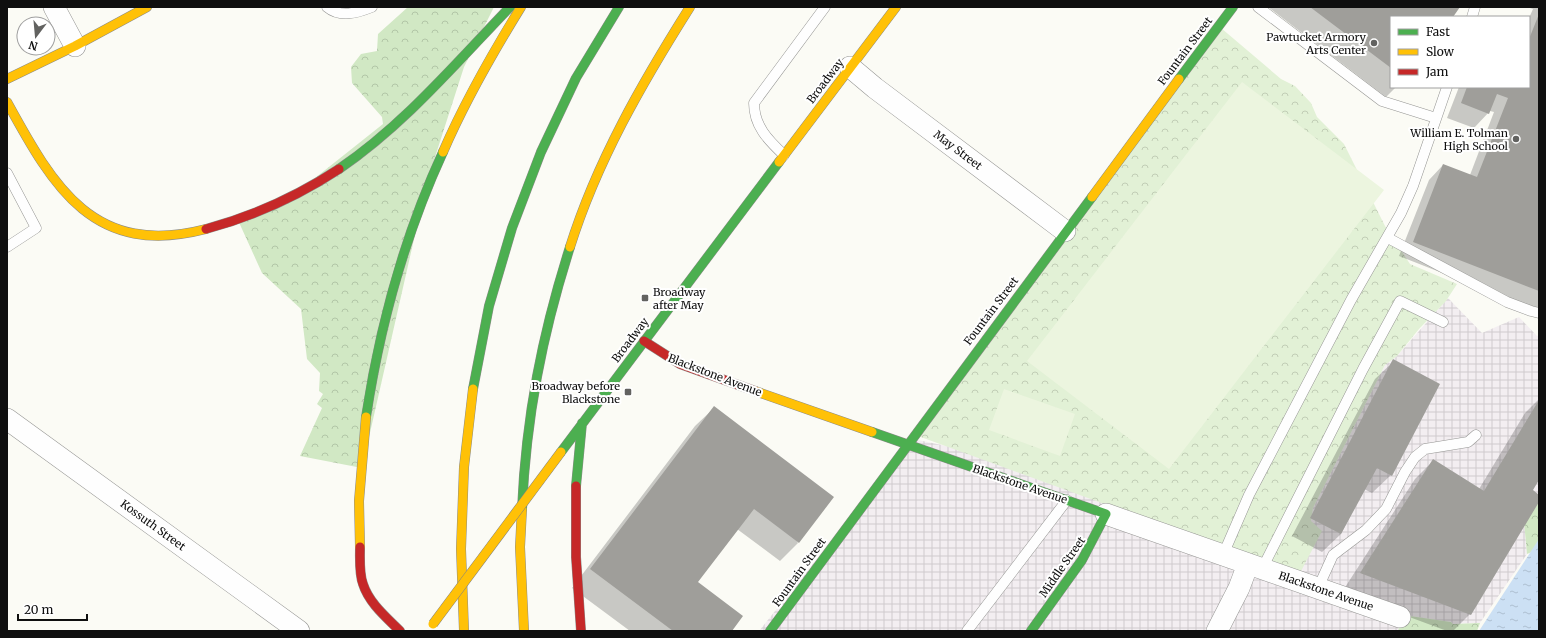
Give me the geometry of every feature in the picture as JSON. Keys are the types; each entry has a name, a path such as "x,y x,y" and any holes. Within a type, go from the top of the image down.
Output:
{"main road":[{"path":"7,79 75,46 147,7"},
{"path":"7,102 47,174 63,194 86,213 110,226 136,234 167,236 181,235 213,227 257,213 299,193 334,172 385,133 510,7"},
{"path":"400,631 375,606 367,595 362,583 358,502 363,444 373,372 389,300 423,199 453,130 475,86 521,7"},
{"path":"464,631 460,545 464,457 475,372 493,289 520,204 541,152 575,81 620,7"},
{"path":"524,631 520,537 524,454 535,374 553,295 579,216 611,141 650,69 690,7"},
{"name":"Broadway","path":"430,627 896,7"},
{"name":"Fountain Street","path":"770,631 1065,231 1233,7"},
{"name":"Blackstone Avenue","path":"644,341 680,364 1106,514"},
{"path":"581,631 576,557 576,485 582,423"},
{"name":"Middle Street","path":"1031,631 1085,557 1095,541 1106,514"}],"street":[{"path":"54,7 75,46"},
{"name":"May Street","path":"850,67 875,88 1065,231"},
{"name":"Kossuth Street","path":"7,419 299,631"},
{"name":"Blackstone Avenue","path":"1106,514 1400,617"},
{"path":"1217,631 1239,588 1255,566"}],"lane":[{"path":"327,7 332,11 342,14 355,13 372,7"},
{"path":"784,155 773,145 758,125 754,111 754,103 825,7"},
{"path":"1258,7 1382,101 1436,118"},
{"path":"1222,555 1249,495 1330,341 1388,238 1410,193 1447,88"},
{"path":"7,173 36,228 7,247"},
{"path":"1388,238 1507,302 1539,313"},
{"path":"1255,566 1400,301 1444,322"},
{"path":"1318,588 1333,555 1366,530 1386,509 1405,472 1415,457 1425,449 1468,442 1476,436"},
{"path":"967,631 1067,500"}],"shaded area":[{"path":"1448,298 1482,333 1519,317 1537,336 1539,335 1539,502 1523,511 1527,554 1480,623 1453,624 1451,622 1403,615 1398,631 759,631 913,439 1311,521 1313,508 1385,365 1397,356"}],"green space":[{"path":"408,7 494,7 464,67 427,182 362,468 300,456 322,408 317,404 323,394 319,391 320,373 307,359 301,309 262,273 237,218 310,182 383,124 382,117 352,83 351,67 361,54 377,51 378,34"},
{"path":"1221,28 1281,79 1295,86 1311,103 1317,117 1344,144 1385,226 1410,264 1457,284 1446,301 1419,329 1397,356 1385,365 1313,508 1311,521 1322,531 1299,575 918,436"},
{"path":"1242,82 1384,190 1169,469 1027,361"},
{"path":"1004,389 1075,414 1060,456 989,430"},
{"path":"1539,502 1539,549 1527,554 1523,511"},
{"path":"1403,615 1451,622 1453,624 1480,623 1477,631 1398,631"}],"water":[{"path":"1539,539 1539,631 1479,631"}],"building":[{"name":"Pawtucket Armory Arts Center","path":"1310,7 1460,7 1454,16 1390,16 1390,67"},
{"name":"William E. Tolman High School","path":"1539,14 1539,291 1413,242 1443,164 1477,177 1508,98 1497,94 1489,114 1461,103 1467,88 1530,88 1530,36"},
{"path":"1393,359 1440,384 1392,476 1377,468 1341,534 1310,518"},
{"path":"1539,400 1539,480 1533,490 1539,495 1539,502 1471,615 1360,573 1433,459 1484,491"},
{"path":"714,406 834,497 799,543 754,509 698,582 743,616 732,631 673,631 590,569"}],"traffic: fast":[{"path":"339,169 386,133 429,92 510,7"},
{"path":"473,389 489,306 512,228 541,152 576,78 619,7"},
{"path":"1179,79 1233,7"},
{"path":"366,417 378,349 395,282 416,216 443,152"},
{"path":"561,452 779,162"},
{"path":"770,631 1092,197"},
{"path":"522,509 527,442 537,376 551,312 570,247"},
{"path":"576,486 582,423"},
{"path":"872,432 1106,514 1082,560 1031,631"}],"traffic: slow":[{"path":"7,79 75,46 147,7"},
{"path":"443,152 460,114 479,78 521,7"},
{"path":"570,247 593,184 607,153 655,64 690,7"},
{"path":"779,162 896,7"},
{"path":"1092,197 1179,79"},
{"path":"7,102 42,162 61,188 82,209 106,224 134,233 167,235 206,229"},
{"path":"464,631 461,549 464,467 473,389"},
{"path":"755,391 872,432"},
{"path":"360,547 359,501 366,417"},
{"path":"433,624 561,452"},
{"path":"522,509 520,547 524,631"}],"traffic: jam":[{"path":"206,229 241,218 275,204 308,188 339,169"},
{"path":"644,341 680,364 755,391"},
{"path":"576,486 576,557 581,631"},
{"path":"360,547 361,576 366,591 378,609 400,631"}],"place":[{"name":"Pawtucket Armory Arts Center","path":"1374,43"},
{"name":"William E. Tolman High School","path":"1516,139"},
{"name":"Broadway after May","path":"645,298"},
{"name":"Broadway before Blackstone","path":"628,392"}]}
